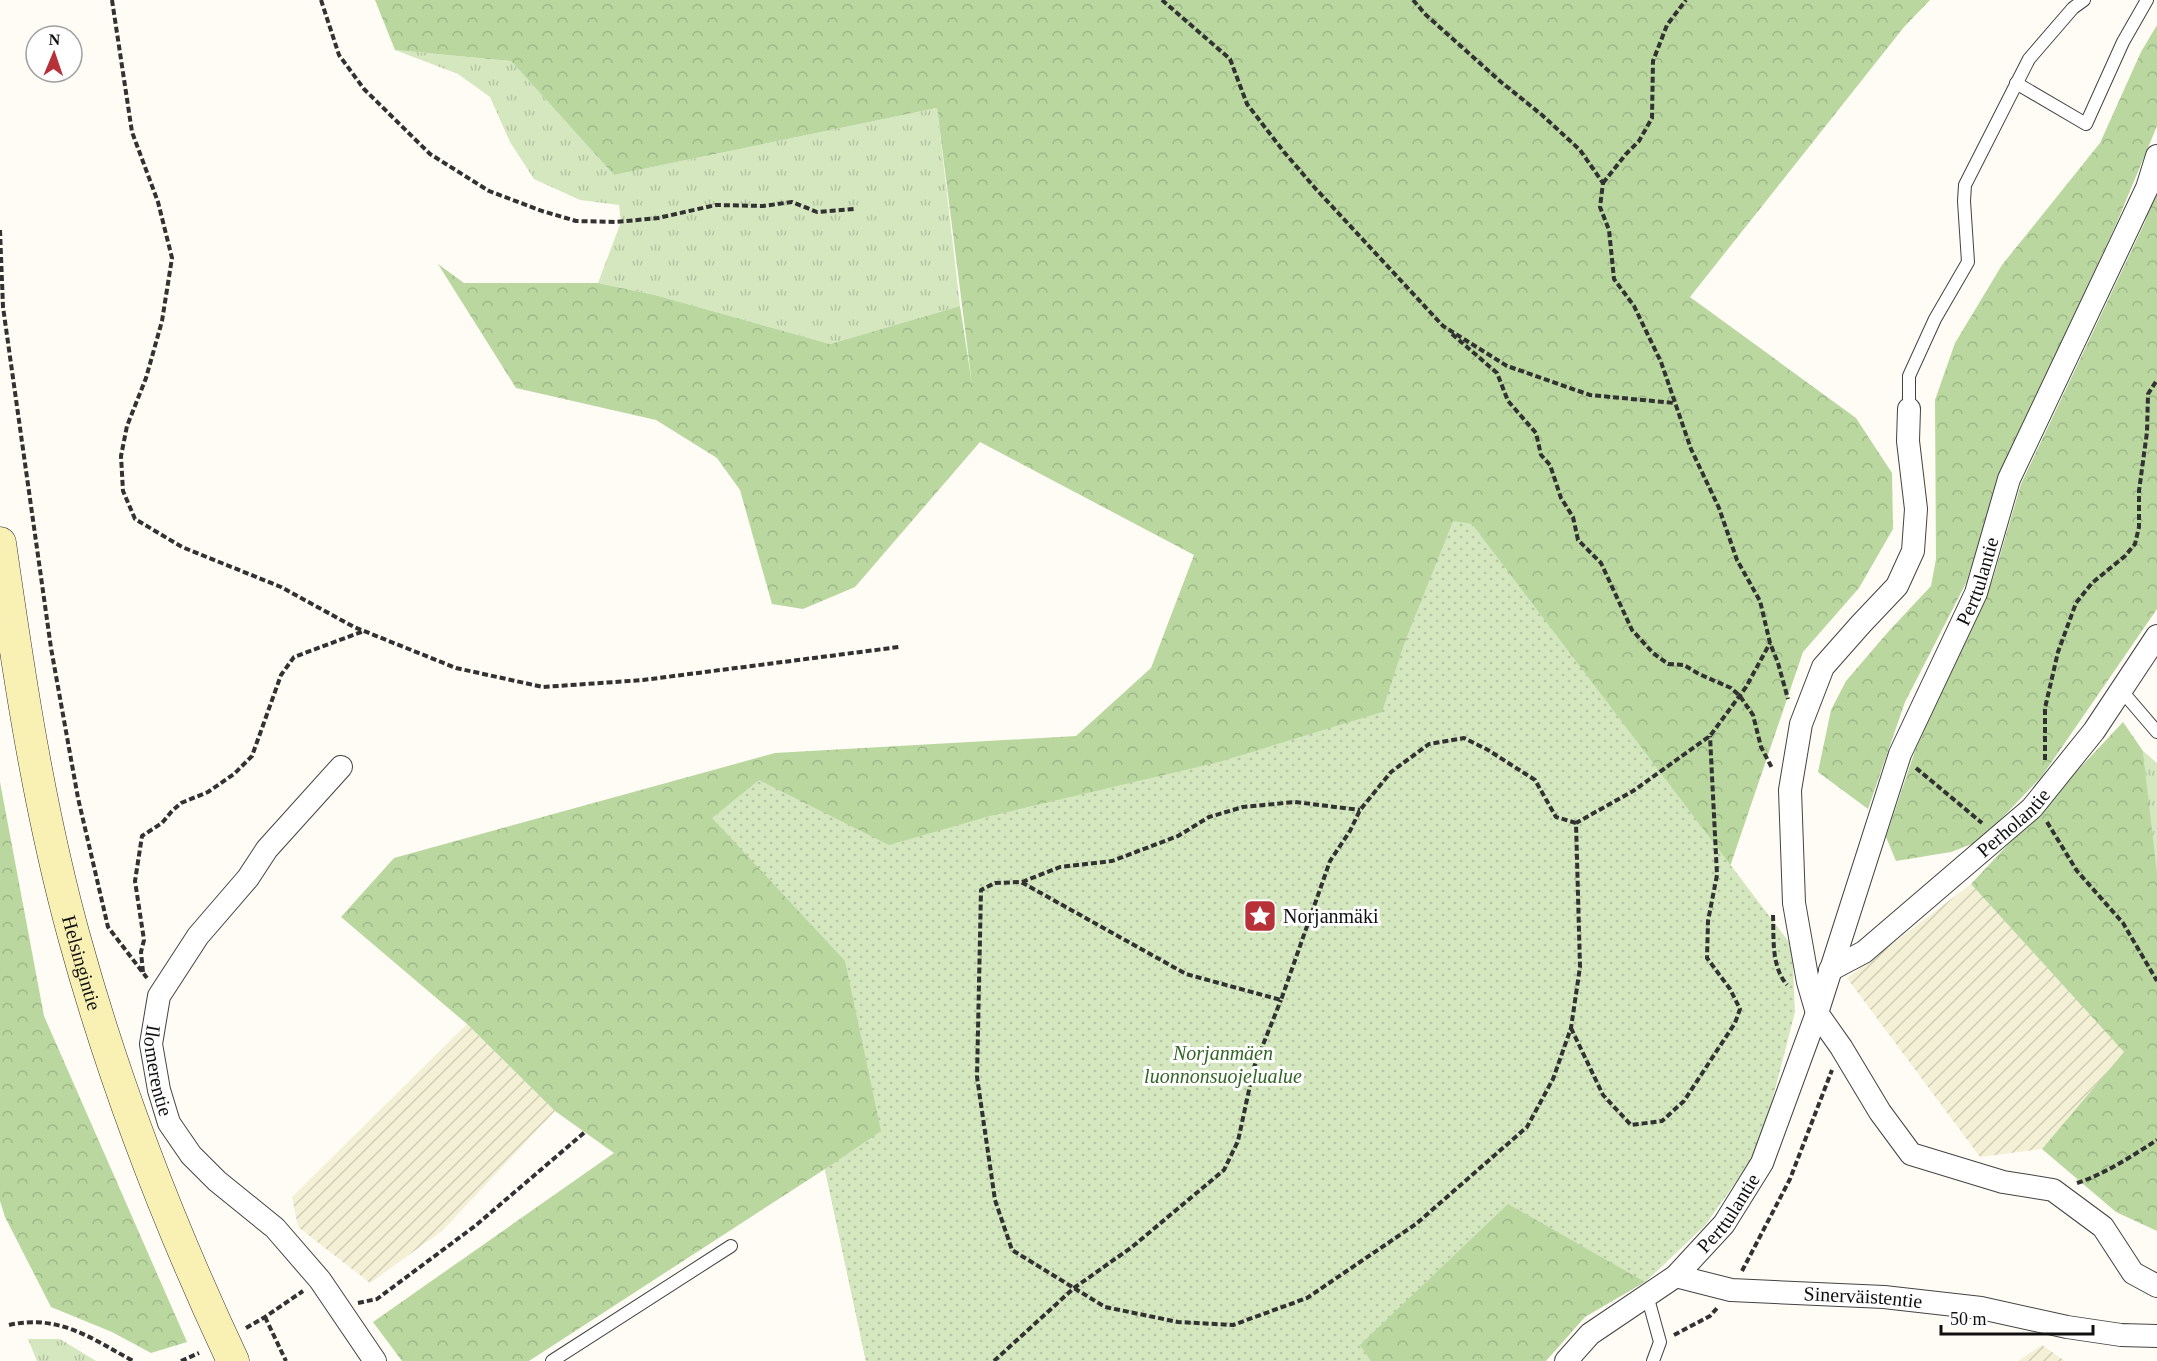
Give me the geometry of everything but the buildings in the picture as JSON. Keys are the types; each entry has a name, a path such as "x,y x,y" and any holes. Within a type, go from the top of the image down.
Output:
{"main road":[{"name":"Helsingintie","path":"0,543 31,741 52,846 75,939 132,1122 193,1275 232,1361"}],"street":[{"name":"Perttulantie","path":"1566,1361 1590,1334 1676,1276 1724,1224 1762,1163 1817,1012 1900,754 1976,593 2009,479 2147,188 2157,156"},
{"path":"1909,409 1908,441 1916,509 1913,551 1897,586 1823,667 1801,724 1790,790 1794,903 1808,982 1817,1012 1880,1112 1911,1154 2003,1182 2053,1190 2103,1227 2133,1273 2157,1286"},
{"name":"Perholantie","path":"1830,970 1864,952 2040,799 2094,731 2157,636"},
{"name":"Ilomerentie","path":"341,767 267,849 248,878 198,936 159,996 151,1044 159,1090 170,1123 191,1155 217,1181 275,1228 320,1280 375,1361"},
{"name":"Sinerväistentie","path":"1676,1276 1731,1290 1884,1297 1981,1308 2067,1327 2121,1335 2157,1336"}],"lane":[{"path":"1909,409 1909,376 1935,319 1968,262 1965,185 2029,59 2073,8 2084,0"},
{"path":"2016,83 2086,124 2123,42 2147,0"},
{"path":"2121,690 2157,732"},
{"path":"552,1361 731,1246"},
{"path":"1647,1295 1660,1342 1653,1361"}],"path":[{"path":"112,0 132,132 158,202 172,258 162,321 146,378 127,426 121,456 123,491 135,519 182,547 281,587 365,631 456,668 543,687 643,680 899,647"},
{"path":"321,0 339,55 364,89 430,154 489,191 542,212 576,221 616,222 658,218 716,205 763,206 792,202 817,212 855,209"},
{"path":"1162,0 1230,59 1247,104 1315,188 1443,326 1497,373 1508,401 1536,433 1541,455 1550,465 1561,498 1573,517 1578,540 1601,563 1632,630 1653,653 1668,663 1684,665 1731,688 1740,696 1753,715 1761,747 1777,777"},
{"path":"1413,0 1426,15 1501,82 1542,114 1580,150 1603,183"},
{"path":"1686,0 1667,25 1653,61 1652,118 1639,141 1603,183 1600,207 1610,230 1614,279 1634,306 1661,362 1691,449 1719,508 1737,560 1760,601 1770,643 1791,709 1805,714"},
{"path":"0,230 3,307 51,648 78,798 108,927 159,996"},
{"path":"1443,326 1507,366 1590,395 1674,404"},
{"path":"2157,380 2148,394 2147,432 2139,491 2139,528 2135,544 2125,556 2092,583 2076,603 2058,652 2045,708 2040,799 2077,872 2123,923 2157,981"},
{"path":"143,972 141,952 144,940 135,881 142,836 162,823 181,803 208,792 234,774 252,756 281,675 294,657 365,631"},
{"path":"994,1361 1074,1288 1132,1247 1224,1170 1238,1141 1254,1067 1281,1000 1330,861 1350,831 1360,810 1390,772 1429,744 1464,738 1488,750 1535,780 1556,817 1576,823 1633,791 1710,736 1740,696 1770,643"},
{"path":"1571,1028 1603,1095 1631,1125 1662,1121 1684,1101 1735,1023 1740,1010 1730,989 1707,958 1708,921 1717,875 1710,736"},
{"path":"1900,754 1999,837"},
{"path":"1360,810 1296,802 1243,807 1209,817 1178,836 1112,861 1060,867 1021,882 994,883 981,890 977,1077 995,1200 1012,1250 1106,1307 1178,1322 1233,1325 1307,1298 1416,1224 1527,1127 1553,1079 1571,1028 1580,967 1576,823"},
{"path":"1021,882 1186,974 1281,1000"},
{"path":"1660,1342 1710,1316 1731,1290 1790,1179 1841,1047"},
{"path":"340,1308 377,1299 475,1226 585,1132"},
{"path":"2053,1190 2088,1179 2157,1140"},
{"path":"243,1330 320,1280"},
{"path":"265,1317 286,1361"},
{"path":"9,1325 39,1321 56,1324 76,1331 133,1361"},
{"path":"181,1361 199,1353"}],"shaded area":[{"path":"1971,884 2125,1052 2042,1149 1980,1157 1847,978"},
{"path":"467,1024 555,1111 442,1231 370,1283 298,1227 292,1197"},
{"path":"2042,1345 2065,1361 2018,1361"}],"green space":[{"path":"375,0 1930,0 1904,27 1690,297 1856,418 1892,473 1893,529 1859,588 1803,652 1720,896 1706,1224 1645,1282 1585,1317 1546,1361 866,1361 825,1169 529,1361 402,1361 373,1322 614,1153 555,1111 467,1024 341,917 394,858 775,753 1076,736 1151,668 1194,555 980,442 855,587 803,609 772,604 740,490 717,458 656,420 516,388 438,264 464,283 598,283 655,295 830,344 960,306 972,384 937,108 614,175 511,61 395,50"},
{"path":"2157,25 2157,126 2117,222 2002,473 1966,583 1905,702 1868,809 1818,772 1831,710 1846,681 1931,586 1936,559 1935,400 1955,343 2002,265 2100,143 2141,52"},
{"path":"395,50 511,61 614,175 937,108 960,306 830,344 655,295 598,283 621,222 619,205 580,200 534,179 510,142 490,97 458,74"},
{"path":"2157,183 2157,609 2042,776 1980,841 1951,852 1896,861 1886,837 1916,748 1993,579 2021,484 2145,222"},
{"name":"Norjanmäen luonnonsuojelualue","path":"1453,521 1472,524 1792,946 1795,1012 1760,1148 1706,1224 1645,1282 1508,1204 1360,1345 1371,1361 866,1361 825,1169 881,1131 845,961 712,818 759,780 889,845 990,816 1219,762 1382,712 1404,644"},
{"path":"2123,722 2143,751 2157,874 2157,1231 2116,1212 2042,1149 2124,1052 1971,884"},
{"path":"2143,751 2157,763 2157,874 2156,872"},
{"path":"0,782 44,1016 187,1342 151,1353 112,1332 51,1307 5,1217 0,1201"},
{"path":"28,1339 60,1339 96,1361 37,1361"}],"place":[{"name":"Norjanmäki","path":"1260,916"}]}
